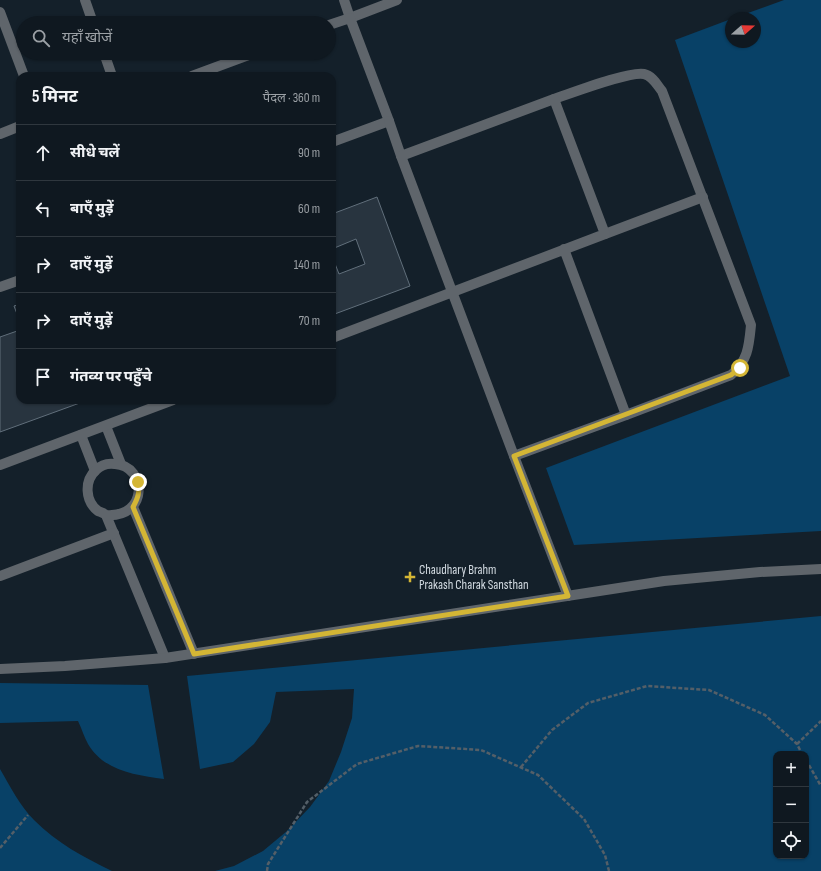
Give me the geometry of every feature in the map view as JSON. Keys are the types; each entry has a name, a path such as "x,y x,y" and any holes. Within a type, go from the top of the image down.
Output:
{"street":[{"path":"85,0 91,16"},
{"path":"344,0 452,292 568,596"},
{"path":"336,23 397,0"},
{"path":"0,12 16,55"},
{"path":"18,60 22,72"},
{"path":"106,60 111,72"},
{"path":"203,72 235,60"},
{"path":"401,156 554,99 631,74 645,74 654,80 662,91 703,197 751,326 746,356 740,368 731,375 514,456"},
{"path":"554,99 605,234"},
{"path":"336,141 389,121"},
{"path":"0,134 16,128"},
{"path":"336,336 703,197"},
{"path":"564,249 626,415"},
{"path":"0,287 16,281"},
{"path":"0,465 163,404"},
{"path":"106,426 121,464"},
{"path":"81,435 95,471"},
{"path":"110,464 121,464 128,468 134,474 138,482 138,499 133,507 125,513 116,515 106,515 98,511 92,504 88,495 87,486 95,471 102,466 110,464"},
{"path":"133,507 194,654"},
{"path":"106,515 165,658"},
{"path":"0,576 114,533"},
{"path":"0,669 66,666 165,658 664,581 760,572 821,569"}],"path":[{"path":"521,767 552,730 588,703 647,686 709,690 765,715 797,744 800,751"},
{"path":"797,744 821,721"},
{"path":"267,871 268,864 307,802 357,764 418,746 481,750 538,775 584,818 605,855 609,871"},
{"path":"809,765 821,786"},
{"path":"0,848 28,816"}],"shaded area":[{"path":"784,0 821,0 821,531 574,545 546,468 790,376 675,40 725,21 725,48 761,48 761,12 751,12"},
{"path":"821,616 821,871 215,871 234,866 263,851 287,831 310,807 329,781 341,752 352,718 354,689 276,692 270,722 254,744 233,762 200,769 187,676"},
{"path":"0,683 148,685 164,779 142,776 111,766 95,753 88,744 78,721 0,723"},
{"path":"0,769 24,809 34,820 52,836 71,849 112,871 0,871"}],"building":[{"path":"377,197 410,286 336,314 336,266 339,274 365,264 356,239 336,247 336,212"},
{"path":"16,331 16,404 77,404 0,432 0,337"}],"place":[{"name":"Chaudhary Brahm Prakash Charak Sansthan","path":"410,577"}],"route":[{"path":"138,482 138,499 133,507 194,654 568,596 514,456 731,375 740,368"}]}
